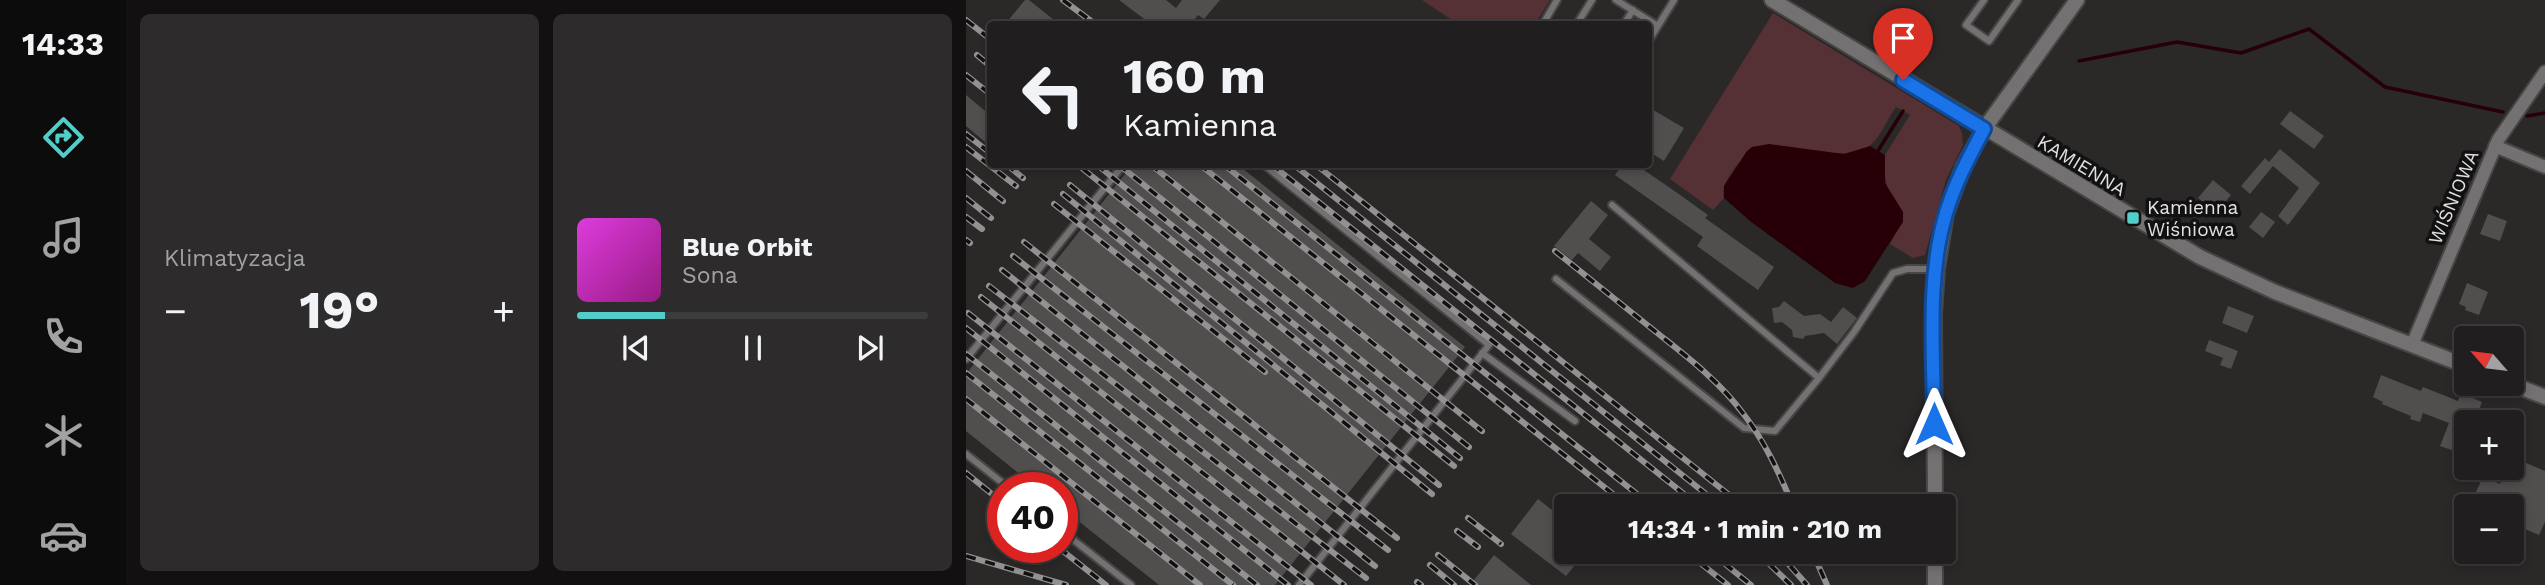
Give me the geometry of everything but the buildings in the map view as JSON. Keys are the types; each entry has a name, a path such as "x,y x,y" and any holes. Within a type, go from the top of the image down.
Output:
{"street":[{"name":"KAMIENNA","path":"1772,0 2200,257 2275,292 2454,361"},
{"path":"1935,494 1934,315 1942,230 1950,200 1963,167 1984,129 2077,0"},
{"name":"WIŚNIOWA","path":"2412,345 2496,146 2545,72"},
{"path":"2496,146 2545,167"},
{"path":"2524,389 2545,397"},
{"path":"1935,564 1935,585"}],"lane":[{"path":"1545,21 1557,0"},
{"path":"1579,21 1592,0"},
{"path":"1616,0 1650,21"},
{"path":"1652,36 1674,0"},
{"path":"1984,0 1966,25 1989,41 2018,0"},
{"path":"1626,21 1633,10"},
{"path":"1652,22 1658,26"},
{"path":"966,359 1121,168"},
{"path":"1268,168 1489,345 1299,585"},
{"path":"1612,205 1819,378"},
{"path":"1556,279 1744,428 1775,431 1854,332 1893,273 1907,269 1937,269"},
{"path":"1482,353 1575,421"},
{"path":"966,453 989,472"},
{"path":"1078,544 1131,585"}],"shaded area":[{"path":"1422,0 1550,0 1537,21 1454,21"},
{"path":"1773,13 1959,126 1963,145 1946,180 1925,255 1913,258 1890,244 1896,223 1885,178 1885,155 1910,115 1896,107 1878,137 1864,149 1829,153 1778,146 1762,147 1747,155 1729,176 1724,186 1724,198 1713,210 1670,179"},
{"path":"1769,144 1844,154 1870,146 1885,155 1885,183 1903,212 1903,222 1865,281 1853,288 1835,283 1750,221 1724,198 1724,186 1747,151 1752,147"}],"waterway":[{"path":"2079,61 2177,42 2241,53 2309,29 2385,87 2503,112"},
{"path":"1876,154 1903,111"},
{"path":"2527,116 2545,113"}],"railway":[{"path":"1063,0 1091,21"},
{"path":"966,20 987,37"},
{"path":"977,55 987,63"},
{"path":"966,75 987,92"},
{"path":"966,134 987,151"},
{"path":"966,147 987,163"},
{"path":"993,168 1016,186"},
{"path":"1011,168 1023,178"},
{"path":"1101,168 1460,458"},
{"path":"1123,168 1469,447"},
{"path":"1155,168 1482,431"},
{"path":"1204,168 1613,494"},
{"path":"1228,168 1637,494"},
{"path":"1276,168 1684,494"},
{"path":"1298,168 1706,494"},
{"path":"1320,168 1728,494"},
{"path":"1083,169 1454,466"},
{"path":"966,171 1003,201"},
{"path":"1070,185 1439,485"},
{"path":"1063,194 1432,494"},
{"path":"966,198 991,218"},
{"path":"1054,204 1265,372"},
{"path":"966,217 982,229"},
{"path":"966,240 970,243"},
{"path":"1024,242 1397,538"},
{"path":"1555,251 1690,359 1723,389 1757,434 1788,494"},
{"path":"1013,256 1388,550"},
{"path":"1002,270 1375,566"},
{"path":"989,286 1366,578"},
{"path":"981,297 1344,585"},
{"path":"968,313 1311,585"},
{"path":"966,328 1288,585"},
{"path":"966,354 1257,585"},
{"path":"966,373 1233,585"},
{"path":"966,399 1200,585"},
{"path":"966,473 987,490"},
{"path":"1468,518 1501,544"},
{"path":"1457,531 1478,547"},
{"path":"1438,555 1475,585"},
{"path":"966,556 1066,585"},
{"path":"1078,563 1106,585"},
{"path":"1701,564 1728,585"},
{"path":"1725,564 1751,585"},
{"path":"1769,564 1791,585"},
{"path":"1788,564 1807,585"},
{"path":"1818,564 1827,585"},
{"path":"1430,565 1454,585"},
{"path":"1417,582 1421,585"}],"place":[{"name":"Kamienna Wiśniowa","path":"2133,218"}],"route":[{"path":"1903,80 1984,129 1956,183 1942,230 1934,315 1934,424"}]}
